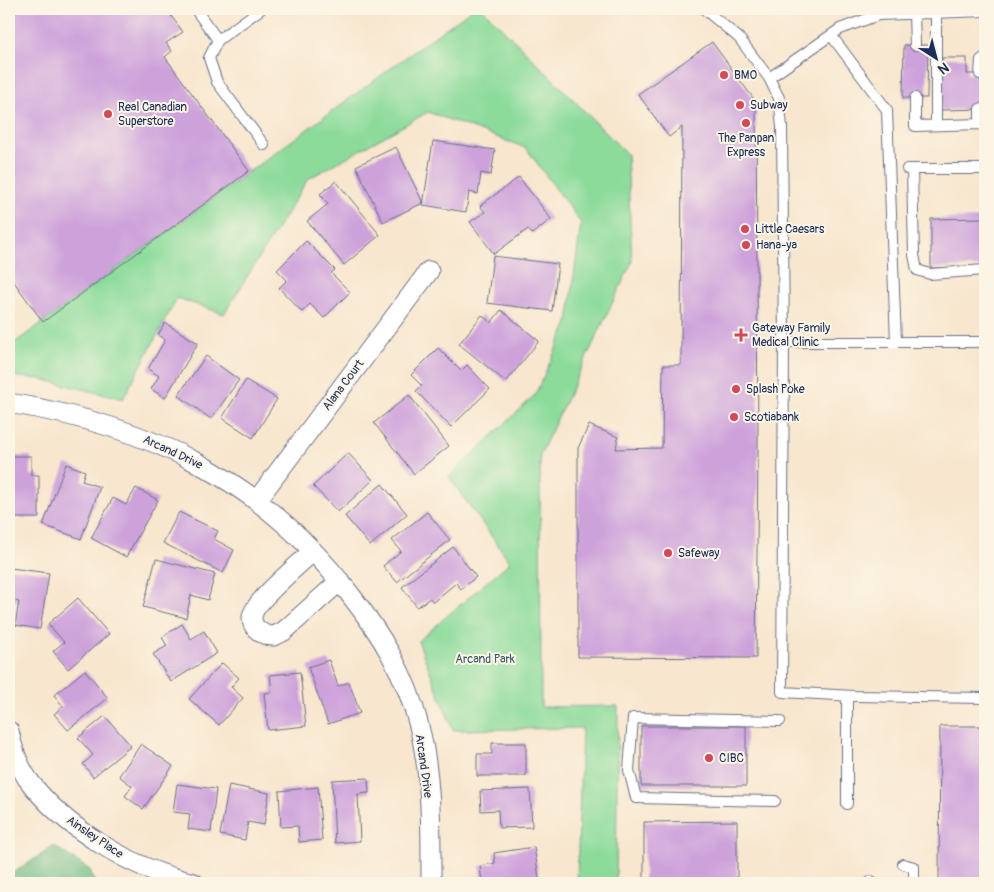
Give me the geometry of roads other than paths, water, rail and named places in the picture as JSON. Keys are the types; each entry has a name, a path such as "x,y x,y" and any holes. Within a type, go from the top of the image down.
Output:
{"street":[{"name":"Alana Court","path":"256,500 429,270"},
{"name":"Arcand Drive","path":"9,403 94,420 152,440 203,465 281,519 340,581 366,613 390,652 404,682 419,726 429,786 430,883"},
{"path":"313,551 259,602 252,617 257,630 266,635 274,636 284,632 340,581"},
{"name":"Ainsley Place","path":"9,731 16,755 27,777 46,800 73,824 98,842 133,861 162,874 194,883"}],"lane":[{"path":"195,9 218,40"},
{"path":"261,9 218,40 209,58 217,82 264,145"},
{"path":"704,9 738,38 768,78 780,98 782,127 784,342 782,692 847,696 985,698"},
{"path":"768,78 840,29 878,16 980,10"},
{"path":"936,13 936,125"},
{"path":"914,14 914,45"},
{"path":"831,35 887,110 896,342"},
{"path":"980,74 981,60 985,57"},
{"path":"915,98 915,126 983,125 980,109"},
{"path":"985,169 909,169 914,255 917,270 930,274 985,270"},
{"path":"784,342 985,342"},
{"path":"847,696 847,804"},
{"path":"775,801 636,798 628,770 633,718 780,721"},
{"path":"903,864 914,867 914,883"}],"place":[{"name":"BMO","path":"724,75"},
{"name":"Subway","path":"740,105"},
{"name":"Real Canadian Superstore","path":"108,114"},
{"name":"The Panpan Express","path":"746,123"},
{"name":"Little Caesars","path":"745,229"},
{"name":"Hana-ya","path":"746,245"},
{"name":"Gateway Family Medical Clinic","path":"741,335"},
{"name":"Splash Poke","path":"736,389"},
{"name":"Scotiabank","path":"734,417"},
{"name":"Safeway","path":"668,553"},
{"name":"CIBC","path":"709,758"}],"park label":[{"name":"Arcand Park","path":"485,659"}]}
